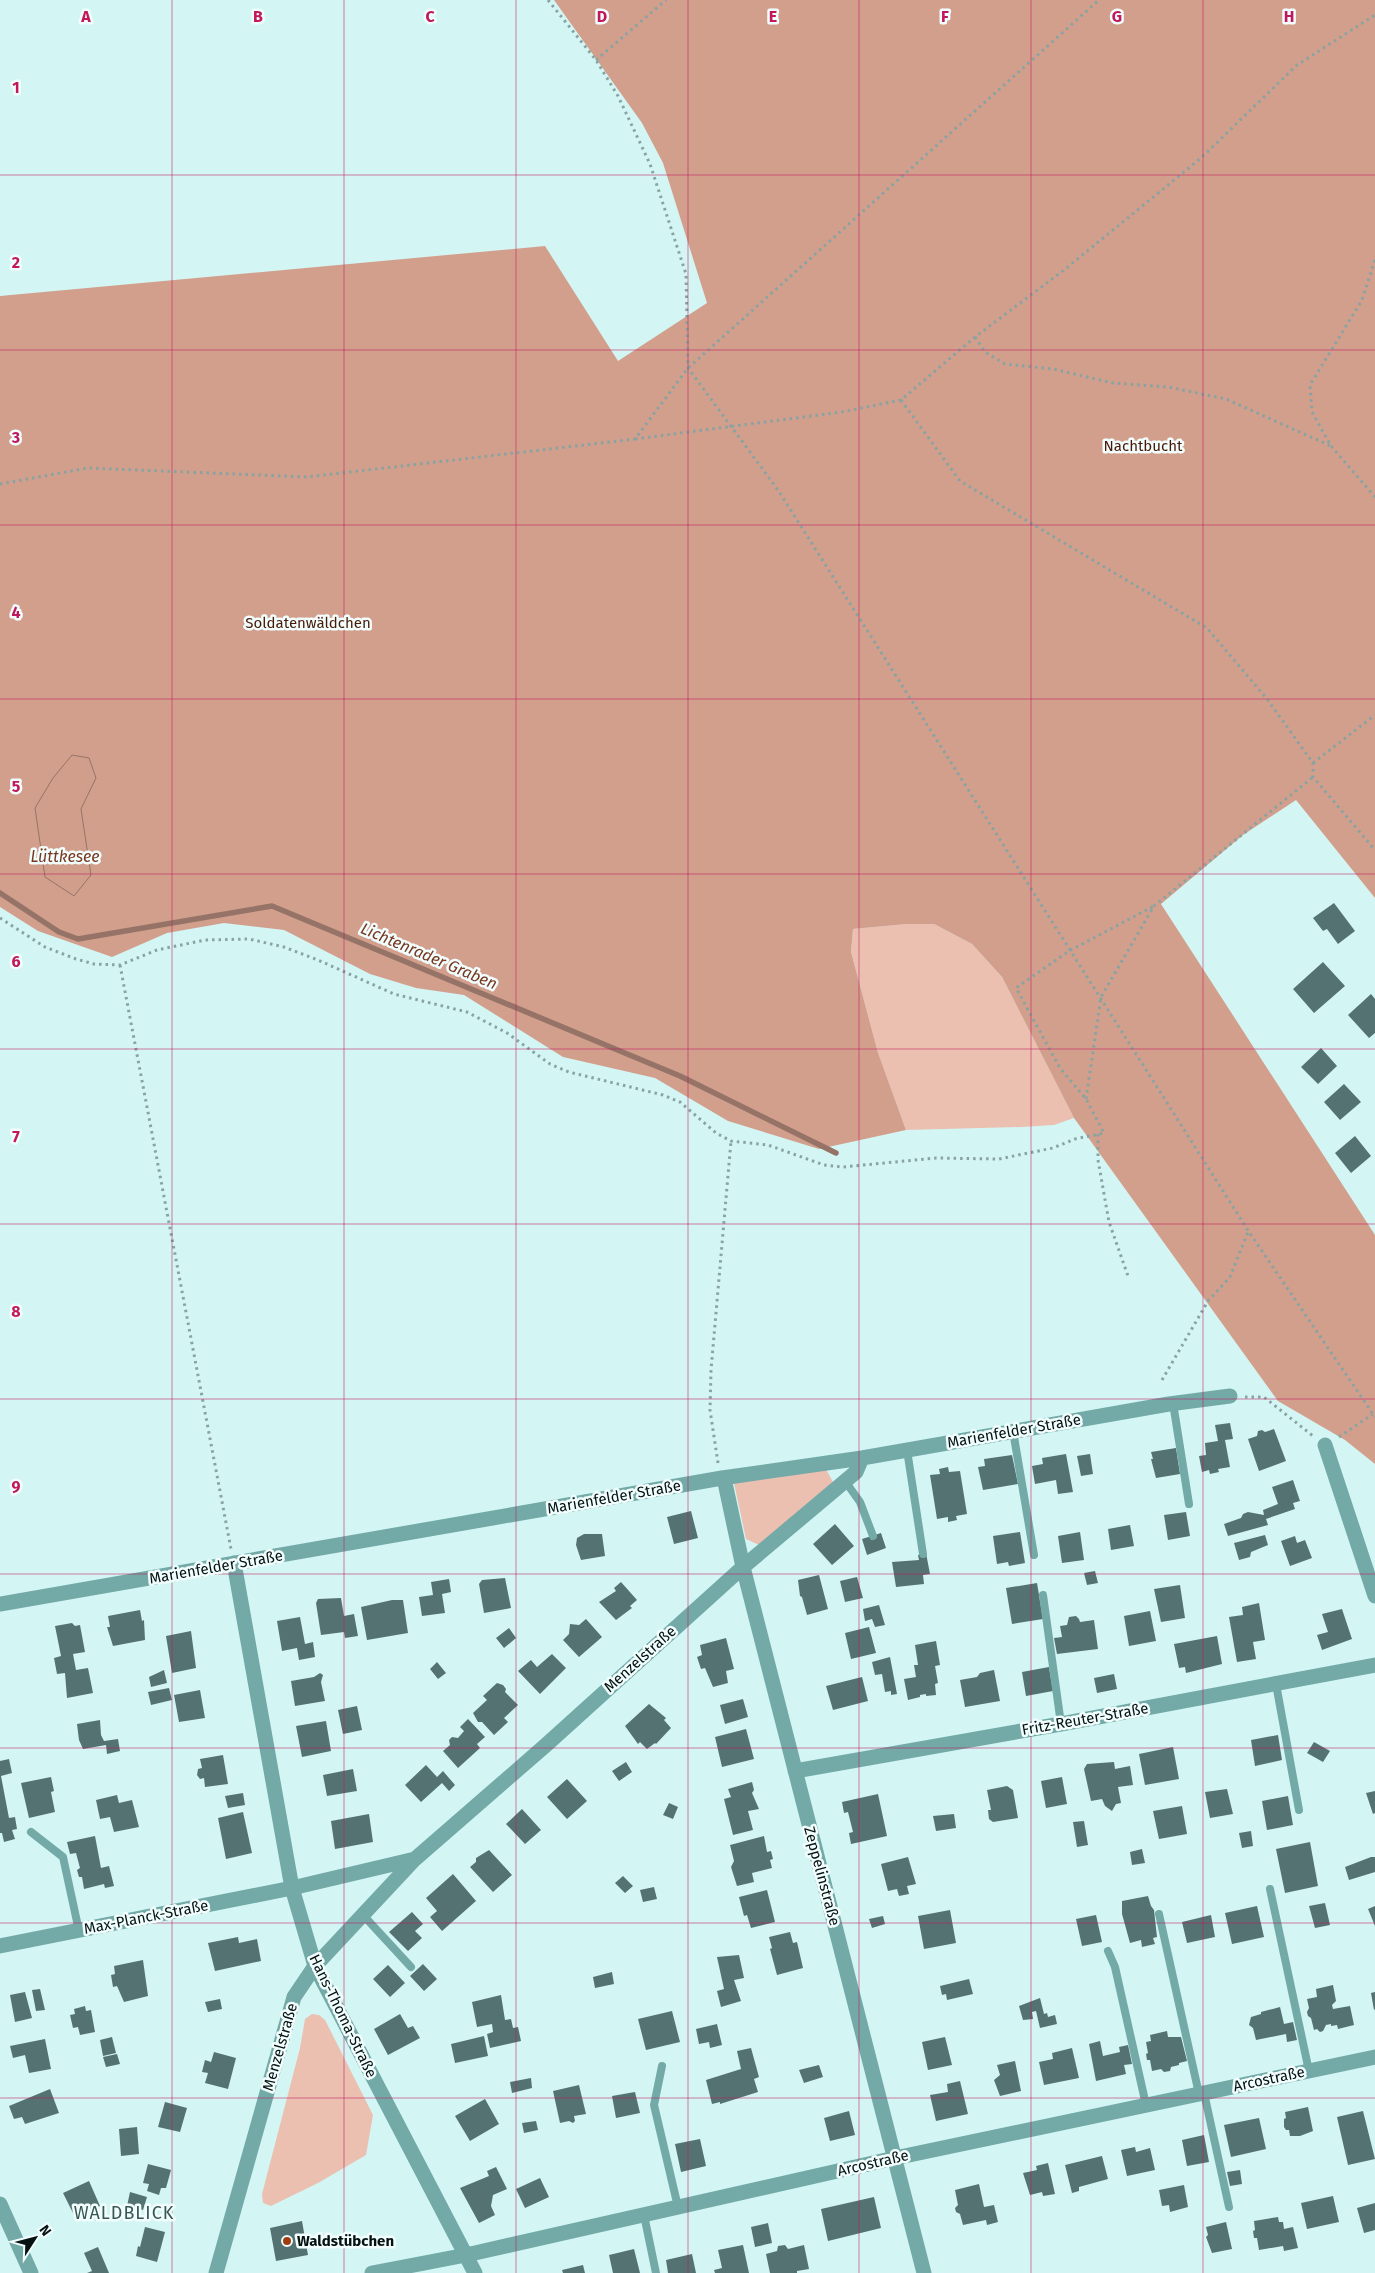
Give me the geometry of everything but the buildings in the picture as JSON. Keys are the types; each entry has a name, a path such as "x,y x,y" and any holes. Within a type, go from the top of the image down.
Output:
{"street":[{"name":"Marienfelder Straße","path":"0,1604 723,1478 862,1458 1173,1403 1230,1396"},
{"path":"1325,1445 1375,1596"},
{"name":"Menzelstraße","path":"216,2273 294,1997 316,1966 415,1859 546,1745 743,1567 856,1472 862,1458"},
{"name":"Zeppelinstraße","path":"723,1478 743,1567 924,2273"},
{"name":"Hans-Thoma-Straße","path":"234,1564 292,1888 316,1966 475,2273"},
{"name":"Fritz-Reuter-Straße","path":"795,1771 1061,1724 1375,1665"},
{"name":"Menzelstraße","path":"292,1888 415,1859"},
{"name":"Max-Planck-Straße","path":"0,1946 292,1888"},
{"name":"Arcostraße","path":"372,2273 466,2255 895,2158 1375,2057"},
{"path":"0,2204 31,2273"}],"lane":[{"path":"1173,1403 1189,1504"},
{"path":"1013,1431 1034,1555"},
{"path":"907,1450 924,1554"},
{"path":"845,1481 860,1502 873,1536"},
{"path":"1043,1595 1061,1724"},
{"path":"1276,1684 1299,1810"},
{"path":"31,1832 63,1857 79,1930"},
{"path":"1270,1889 1309,2071"},
{"path":"1159,1914 1229,2207"},
{"path":"363,1915 411,1967"},
{"path":"1108,1951 1115,1967 1146,2105"},
{"path":"662,2066 654,2105 678,2207"},
{"path":"644,2215 656,2273"}],"path":[{"path":"548,0 596,60 618,96 650,164 686,274 688,368 778,490 1069,951 1101,997 1248,1232 1374,1415 1325,1445 1264,1398 1230,1396"},
{"path":"596,60 666,0"},
{"path":"635,439 688,368 1099,0"},
{"path":"0,484 88,468 307,477 732,427 842,412 901,400 975,338 1064,270 1201,158 1298,64 1375,15"},
{"path":"1375,260 1362,300 1310,385 1312,412 1331,446 1375,497"},
{"path":"975,338 985,352 1005,364 1054,369 1113,383 1168,387 1226,399 1331,446"},
{"path":"901,400 960,481 1208,628 1268,698 1313,763 1313,777 1375,850"},
{"path":"1313,763 1375,714"},
{"path":"0,918 45,947 94,964 120,965 157,950 206,940 228,938 249,939 284,947 394,994 467,1012 500,1029 550,1064 569,1072 663,1095 680,1102 716,1133 731,1141 768,1144 824,1165 842,1167 936,1158 1010,1158 1104,1133 1086,1099 1060,1068 1016,988 1069,951 1154,906 1313,777"},
{"path":"1086,1099 1101,997 1154,906"},
{"path":"120,965 234,1564"},
{"path":"1098,1134 1098,1160 1109,1222 1128,1276"},
{"path":"723,1478 713,1434 710,1400 731,1141"},
{"path":"1162,1380 1208,1301 1230,1276 1248,1232"}],"shaded area":[{"path":"907,924 934,924 972,944 1002,977 1074,1118 1054,1125 906,1130 878,1054 851,952 853,929"},
{"path":"826,1469 834,1484 759,1545 746,1539 734,1483"},
{"path":"312,2014 319,2015 325,2020 373,2115 366,2155 318,2183 271,2206 263,2203 262,2194 300,2048 305,2019"}],"green space":[{"path":"554,0 1375,0 1375,898 1296,800 1243,835 1161,904 1375,1235 1375,1464 1345,1440 1278,1401 1074,1118 1002,977 972,944 934,924 907,924 853,929 851,952 878,1053 906,1130 819,1149 728,1121 655,1078 563,1057 464,995 416,988 370,974 284,930 224,923 167,933 112,957 38,931 0,907 0,296 545,246 618,361 707,303 663,163 642,123"}],"water":[{"name":"Lüttkesee","path":"72,755 89,758 96,778 81,809 91,875 74,896 45,877 35,808 53,778"}],"waterway":[{"name":"Lichtenrader Graben","path":"0,893 59,932 78,939 272,906 680,1076 836,1153"}],"place":[{"name":"Waldstübchen","path":"287,2241"}],"district":[{"name":"WALDBLICK","path":"124,2213"}],"park label":[{"name":"Nachtbucht","path":"1143,446"},
{"name":"Soldatenwäldchen","path":"308,623"}]}
